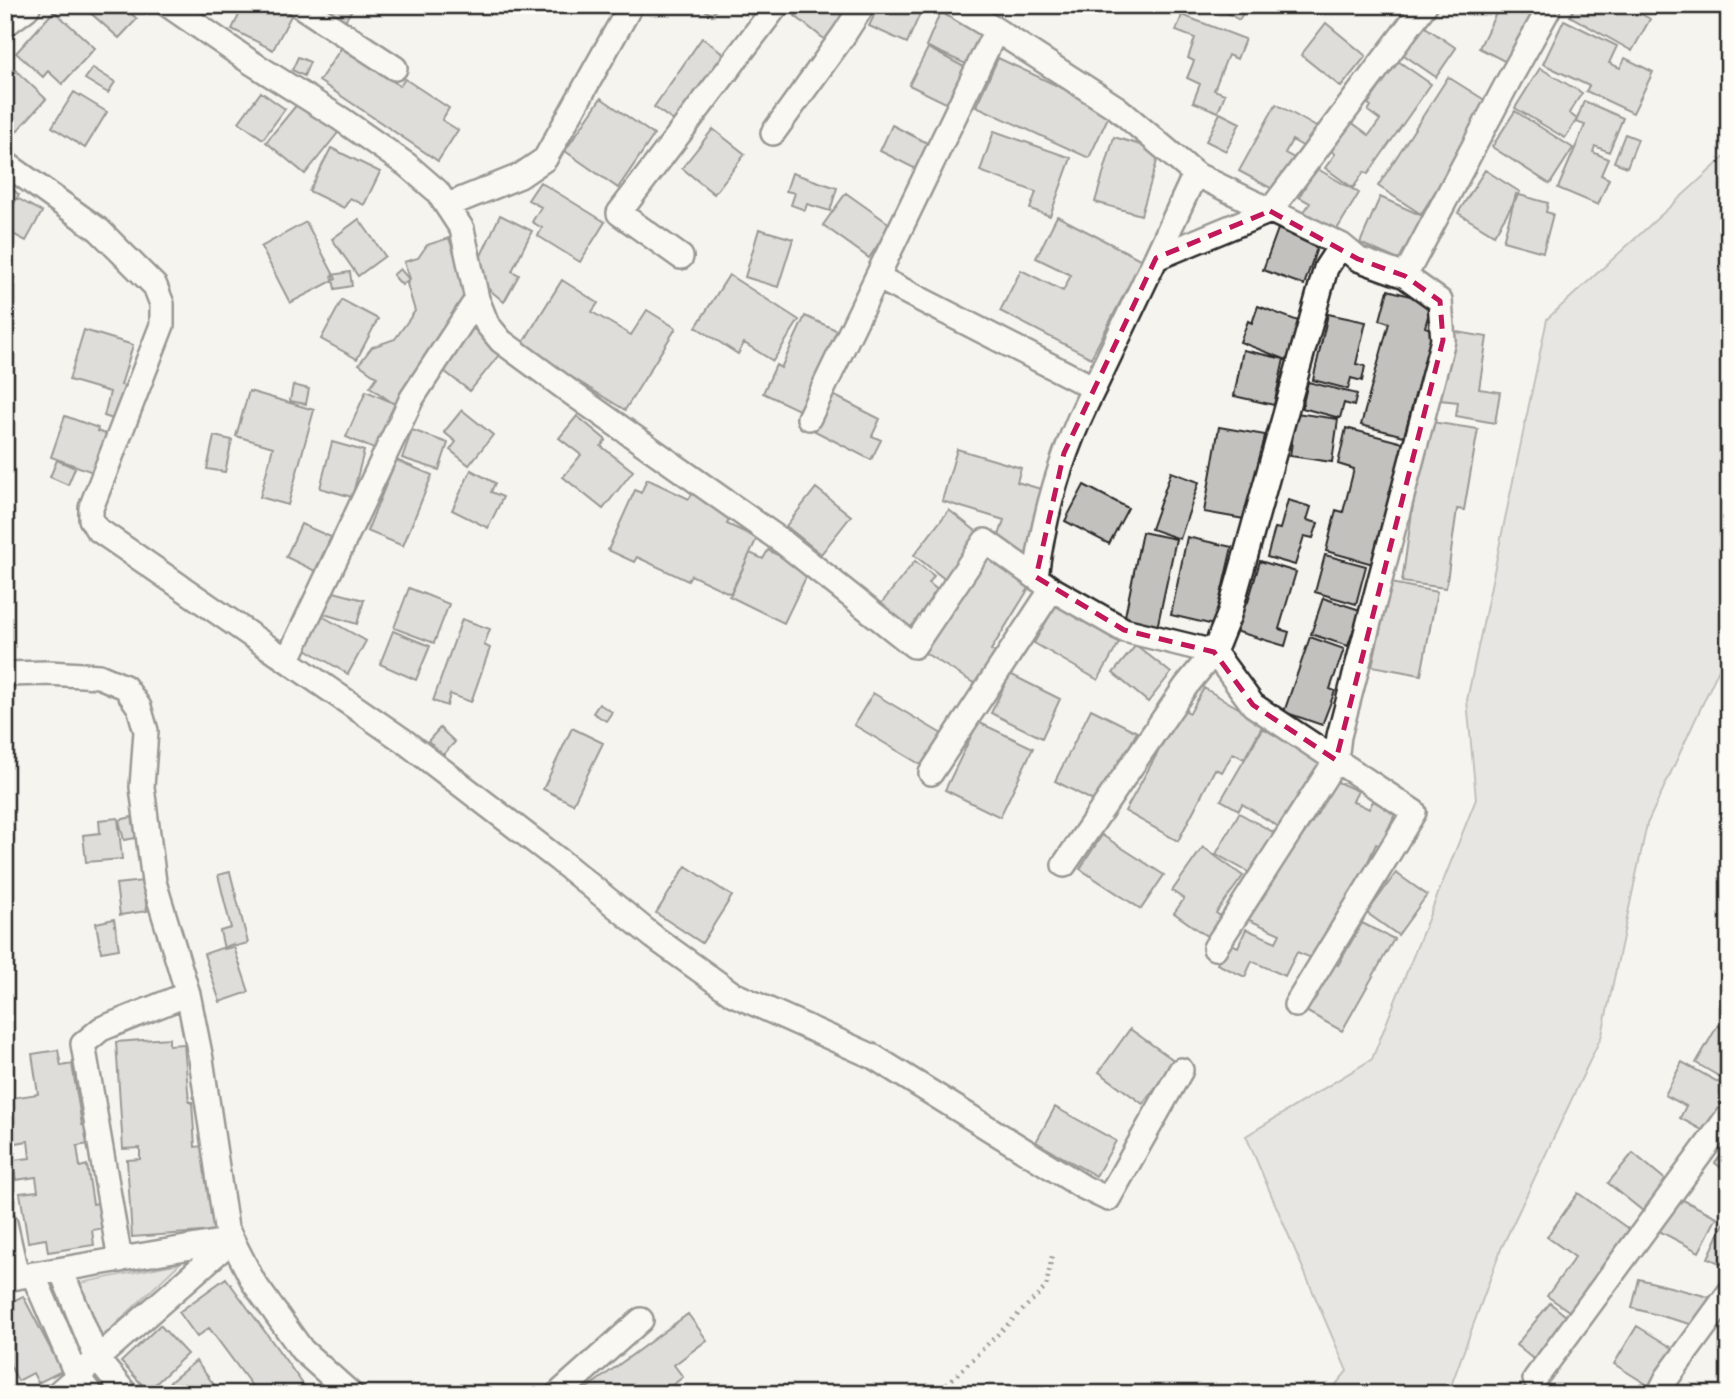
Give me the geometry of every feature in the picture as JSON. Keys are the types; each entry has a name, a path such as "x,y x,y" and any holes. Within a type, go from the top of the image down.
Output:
{"street":[{"path":"5,19 24,5"},
{"path":"168,5 407,165 437,191 462,229 477,299 487,324 501,341 783,542 914,646 985,541 1044,583 1124,630 1214,652 1253,705 1414,812 1296,1004"},
{"path":"299,5 395,68"},
{"path":"448,205 520,176 545,159 631,5"},
{"path":"681,257 619,213 777,5"},
{"path":"773,133 863,5"},
{"path":"954,5 1117,108 1195,174 1340,245 1358,259 1405,276 1440,301 1443,340 1339,736 1336,760 1215,948"},
{"path":"1156,258 1270,211 1425,5"},
{"path":"1405,276 1548,12 1548,5"},
{"path":"809,418 996,30"},
{"path":"5,163 99,230 155,286 161,297 162,325 91,508 93,522 105,534 404,741 654,937 733,994 874,1057 1083,1187 1108,1199 1181,1070"},
{"path":"931,773 1044,583 1039,552 1064,453 1195,174"},
{"path":"1064,865 1186,685 1214,652 1229,615 1326,268 1340,245"},
{"path":"877,277 1094,388"},
{"path":"288,659 412,398 477,299"},
{"path":"5,674 48,673 99,677 118,682 132,694 146,730 142,787 154,882 188,994 201,1059 226,1228 254,1283 303,1350 351,1394"},
{"path":"120,1260 83,1044 101,1029 188,994"},
{"path":"1535,1379 1729,1115"},
{"path":"5,1223 18,1277 84,1385"},
{"path":"18,1277 232,1240"},
{"path":"57,1394 84,1385 97,1359 232,1240"},
{"path":"61,1270 97,1359 126,1394"},
{"path":"1659,1394 1667,1378 1729,1293"},
{"path":"558,1394 641,1320"}],"path":[{"path":"937,1394 1046,1287 1052,1256"}],"highlighted area":[{"path":"1270,211 1358,259 1405,276 1440,301 1443,340 1336,760 1253,705 1214,652 1124,630 1036,577 1064,453 1156,258"}],"shaded area":[{"path":"1729,153 1729,647 1647,824 1602,1035 1501,1249 1448,1394 1328,1394 1347,1371 1246,1136 1372,1059 1476,799 1467,700 1547,319"},
{"path":"180,1263 102,1337 80,1283"}],"building":[{"path":"89,5 122,5 137,19 119,38 86,9"},
{"path":"244,5 290,5 295,8 273,50 232,29"},
{"path":"318,5 355,5 344,22"},
{"path":"697,5 719,5 712,15"},
{"path":"803,5 847,5 853,10 828,42 795,16"},
{"path":"879,5 924,5 907,43 869,26"},
{"path":"1221,5 1248,5 1239,20 1219,8"},
{"path":"1500,5 1529,5 1541,11 1514,66 1479,48"},
{"path":"1576,5 1626,5 1650,19 1632,51 1570,16"},
{"path":"943,6 986,25 968,65 926,46"},
{"path":"54,11 95,48 62,84 48,71 43,77 16,53"},
{"path":"1182,15 1245,39 1237,59 1228,55 1214,90 1225,94 1218,112 1193,102 1200,84 1187,78 1194,61 1188,58 1195,38 1176,31"},
{"path":"1564,20 1617,46 1609,63 1620,68 1625,58 1653,72 1633,113 1586,91 1589,86 1543,64"},
{"path":"1326,23 1366,56 1341,87 1301,55"},
{"path":"1421,24 1456,48 1436,77 1401,53"},
{"path":"702,38 730,58 682,127 654,107"},
{"path":"342,47 400,86 405,79 449,108 442,120 458,130 438,161 319,81"},
{"path":"928,48 970,70 952,106 909,85"},
{"path":"298,57 310,62 304,76 292,70"},
{"path":"998,58 1111,111 1089,158 976,106"},
{"path":"1398,61 1431,84 1368,174 1364,172 1353,188 1325,168 1335,154 1331,151 1351,122 1369,135 1380,120 1368,111 1371,106 1368,104"},
{"path":"7,62 46,99 7,142 5,140"},
{"path":"93,68 115,82 108,93 85,79"},
{"path":"1540,68 1582,93 1569,113 1577,119 1565,138 1515,108"},
{"path":"1448,77 1491,104 1421,214 1378,186"},
{"path":"74,92 107,112 85,148 52,127"},
{"path":"261,92 285,109 263,139 239,122"},
{"path":"303,97 341,129 305,174 266,142"},
{"path":"601,98 654,135 618,188 565,151"},
{"path":"1584,101 1623,118 1609,152 1595,146 1593,152 1608,159 1601,175 1609,179 1598,205 1558,188 1585,125 1576,122"},
{"path":"1276,104 1318,128 1306,148 1292,140 1285,153 1294,158 1276,191 1239,171"},
{"path":"1515,111 1573,148 1550,184 1492,147"},
{"path":"1220,113 1240,123 1226,151 1206,141"},
{"path":"892,125 933,146 920,171 880,151"},
{"path":"713,129 745,154 714,194 682,168"},
{"path":"994,131 1071,158 1050,216 1030,209 1036,192 980,171"},
{"path":"1625,134 1638,139 1627,167 1614,162"},
{"path":"1114,137 1160,151 1141,215 1095,202"},
{"path":"331,148 380,172 364,205 350,198 344,208 309,191"},
{"path":"1316,168 1359,193 1336,231 1304,212 1310,203 1299,197"},
{"path":"1485,170 1520,192 1494,235 1458,213"},
{"path":"792,173 837,188 830,211 807,204 805,210 791,205 795,193 786,191"},
{"path":"5,182 19,195 5,214"},
{"path":"540,182 605,222 580,262 538,236 542,228 532,222 541,207 528,200"},
{"path":"846,193 891,225 869,258 823,225"},
{"path":"1516,194 1548,203 1546,212 1553,214 1543,252 1503,241"},
{"path":"1380,197 1425,217 1405,263 1360,243"},
{"path":"17,198 42,212 26,241 5,230 5,221"},
{"path":"500,215 532,231 512,271 519,275 504,302 472,275"},
{"path":"1057,216 1142,260 1091,358 1000,311 1021,270 1063,291 1071,275 1036,258"},
{"path":"359,219 385,256 358,276 332,239"},
{"path":"306,222 336,279 290,303 261,247"},
{"path":"759,229 793,239 778,287 745,277"},
{"path":"1278,229 1318,245 1304,285 1263,270"},
{"path":"449,238 470,302 397,406 370,387 377,377 359,364 372,347 395,339 415,311 407,284 410,279 404,262 418,258 427,245"},
{"path":"400,269 409,279 402,285 393,275"},
{"path":"350,272 352,286 335,289 332,275"},
{"path":"729,275 799,320 773,361 744,343 738,354 696,327"},
{"path":"562,280 598,303 592,312 631,335 647,310 676,328 625,410 521,346"},
{"path":"1388,290 1432,302 1425,327 1433,330 1404,436 1361,425 1389,323 1380,320"},
{"path":"342,300 378,319 357,359 321,339"},
{"path":"1258,306 1301,322 1287,360 1240,342 1248,321 1252,323"},
{"path":"1328,314 1366,322 1356,364 1365,366 1362,381 1351,378 1348,389 1313,380"},
{"path":"805,316 845,334 805,413 763,393 776,365 781,368"},
{"path":"467,324 502,351 470,391 435,364"},
{"path":"84,330 133,345 121,385 132,388 122,422 104,416 110,392 69,380"},
{"path":"1451,331 1487,337 1479,389 1500,392 1495,423 1456,416 1458,402 1440,400"},
{"path":"1243,350 1284,359 1274,405 1234,396"},
{"path":"1308,382 1357,394 1354,406 1344,403 1340,418 1302,408"},
{"path":"293,385 309,389 306,404 290,401"},
{"path":"249,391 314,410 288,505 260,497 273,447 236,436"},
{"path":"366,391 401,406 381,452 346,437"},
{"path":"833,395 880,419 872,436 881,440 871,460 815,431"},
{"path":"462,410 493,435 469,465 450,450 456,442 444,432"},
{"path":"1296,413 1338,419 1332,462 1290,456"},
{"path":"65,416 114,437 101,475 51,457"},
{"path":"577,416 606,440 601,446 633,471 603,509 563,477 581,455 559,438"},
{"path":"1425,421 1478,429 1464,510 1457,509 1446,588 1402,582"},
{"path":"1219,427 1265,435 1250,520 1204,512"},
{"path":"1346,428 1403,443 1373,564 1326,551 1336,510 1343,512 1354,469 1338,464"},
{"path":"412,430 448,443 439,470 402,458"},
{"path":"214,436 232,440 225,472 207,469"},
{"path":"332,442 364,451 352,497 320,488"},
{"path":"957,449 1021,468 1017,482 1051,492 1032,556 996,545 1004,520 942,501"},
{"path":"57,460 75,468 68,485 50,477"},
{"path":"396,460 432,475 403,546 367,531"},
{"path":"471,470 495,483 491,492 503,497 488,528 452,510"},
{"path":"1171,472 1199,482 1180,539 1151,529"},
{"path":"647,479 689,499 692,494 732,512 727,524 757,538 731,594 691,575 688,581 637,557 634,562 608,550 635,490 641,493"},
{"path":"1084,485 1128,508 1109,544 1065,521"},
{"path":"816,488 851,516 821,554 786,526"},
{"path":"1288,500 1311,507 1307,520 1318,523 1313,538 1304,536 1295,565 1267,557 1275,528 1280,529"},
{"path":"949,510 981,535 946,580 914,555"},
{"path":"301,524 331,537 315,571 286,557"},
{"path":"1142,532 1176,539 1156,633 1123,626"},
{"path":"1187,537 1232,547 1214,625 1171,615"},
{"path":"768,550 809,571 784,623 729,596 750,553 763,559"},
{"path":"986,551 1034,580 991,650 1000,655 980,687 925,653"},
{"path":"1325,555 1366,566 1356,604 1315,592"},
{"path":"915,561 934,576 929,583 940,592 911,629 880,605"},
{"path":"1260,561 1296,572 1279,629 1289,632 1285,646 1232,630 1241,600 1248,602"},
{"path":"1391,583 1437,592 1421,675 1372,666"},
{"path":"409,588 449,604 434,643 394,628"},
{"path":"330,591 364,600 357,624 324,614"},
{"path":"1060,597 1116,629 1111,639 1119,643 1098,680 1034,643"},
{"path":"1323,598 1360,610 1348,646 1311,634"},
{"path":"322,616 366,641 348,674 304,648"},
{"path":"462,619 490,629 484,645 490,648 471,702 450,694 447,706 433,701"},
{"path":"393,631 430,646 416,680 380,664"},
{"path":"1310,637 1344,649 1330,689 1335,691 1322,725 1284,712"},
{"path":"1136,645 1171,673 1148,702 1113,673"},
{"path":"1010,674 1060,699 1042,738 991,713"},
{"path":"1204,688 1264,723 1244,759 1233,753 1222,772 1215,769 1178,841 1125,811 1182,709 1190,713"},
{"path":"873,693 947,737 928,769 854,725"},
{"path":"599,704 612,712 606,721 593,713"},
{"path":"1091,709 1137,732 1099,804 1055,781"},
{"path":"978,722 1033,748 1000,817 945,790"},
{"path":"440,728 455,742 443,755 428,741"},
{"path":"572,728 603,743 573,804 543,789"},
{"path":"1263,728 1323,765 1284,830 1242,804 1239,810 1221,800"},
{"path":"1333,780 1358,791 1353,801 1369,809 1373,801 1396,812 1380,846 1376,844 1362,875 1311,958 1297,952 1285,976 1252,961 1245,977 1217,964 1227,942 1238,947 1246,929 1276,942 1280,934 1245,918 1317,815"},
{"path":"1239,813 1280,836 1257,877 1216,854"},
{"path":"132,817 136,838 124,840 119,820"},
{"path":"118,818 122,859 86,862 83,835 100,833 99,820"},
{"path":"1102,835 1164,875 1141,909 1080,869"},
{"path":"1203,847 1243,876 1216,913 1222,917 1208,937 1174,913 1184,899 1172,891"},
{"path":"686,866 732,896 702,943 656,913"},
{"path":"230,872 248,943 224,949 220,931 231,928 218,875"},
{"path":"1396,873 1427,895 1398,935 1367,913"},
{"path":"143,881 147,911 120,915 116,884"},
{"path":"114,919 119,949 101,952 96,923"},
{"path":"1362,923 1394,939 1342,1031 1302,1009 1330,960 1338,965"},
{"path":"233,944 249,992 220,1002 204,954"},
{"path":"1718,1025 1729,1032 1729,1082 1696,1063"},
{"path":"1130,1029 1175,1061 1143,1104 1099,1072"},
{"path":"169,1038 169,1045 184,1044 195,1147 203,1146 206,1182 213,1181 216,1231 132,1237 127,1160 140,1159 140,1148 123,1149 116,1042"},
{"path":"58,1050 61,1066 72,1064 82,1125 86,1124 89,1144 77,1146 80,1167 87,1165 93,1204 102,1202 106,1228 92,1230 94,1245 48,1252 46,1239 28,1242 20,1193 38,1191 36,1177 16,1180 12,1160 30,1158 28,1141 10,1144 5,1099 38,1094 32,1054"},
{"path":"1682,1062 1729,1088 1729,1108 1711,1135 1680,1118 1686,1106 1665,1095"},
{"path":"1055,1107 1116,1141 1096,1176 1036,1142"},
{"path":"1729,1145 1729,1174 1715,1163"},
{"path":"1633,1153 1667,1181 1643,1211 1608,1183"},
{"path":"1578,1193 1630,1230 1572,1313 1547,1296 1575,1257 1547,1237"},
{"path":"1677,1197 1717,1217 1699,1252 1659,1231"},
{"path":"1729,1212 1729,1267 1708,1258"},
{"path":"226,1278 310,1394 258,1394 209,1328 197,1337 179,1312"},
{"path":"1639,1279 1709,1297 1701,1327 1632,1308"},
{"path":"23,1296 62,1371 38,1383 33,1373 18,1381 5,1356 5,1305"},
{"path":"1550,1303 1571,1320 1537,1362 1516,1345"},
{"path":"688,1314 707,1340 674,1365 683,1377 661,1394 579,1394"},
{"path":"160,1325 187,1354 148,1391 121,1362"},
{"path":"1637,1326 1679,1352 1656,1390 1614,1364"},
{"path":"196,1361 218,1390 214,1394 155,1394"}]}
